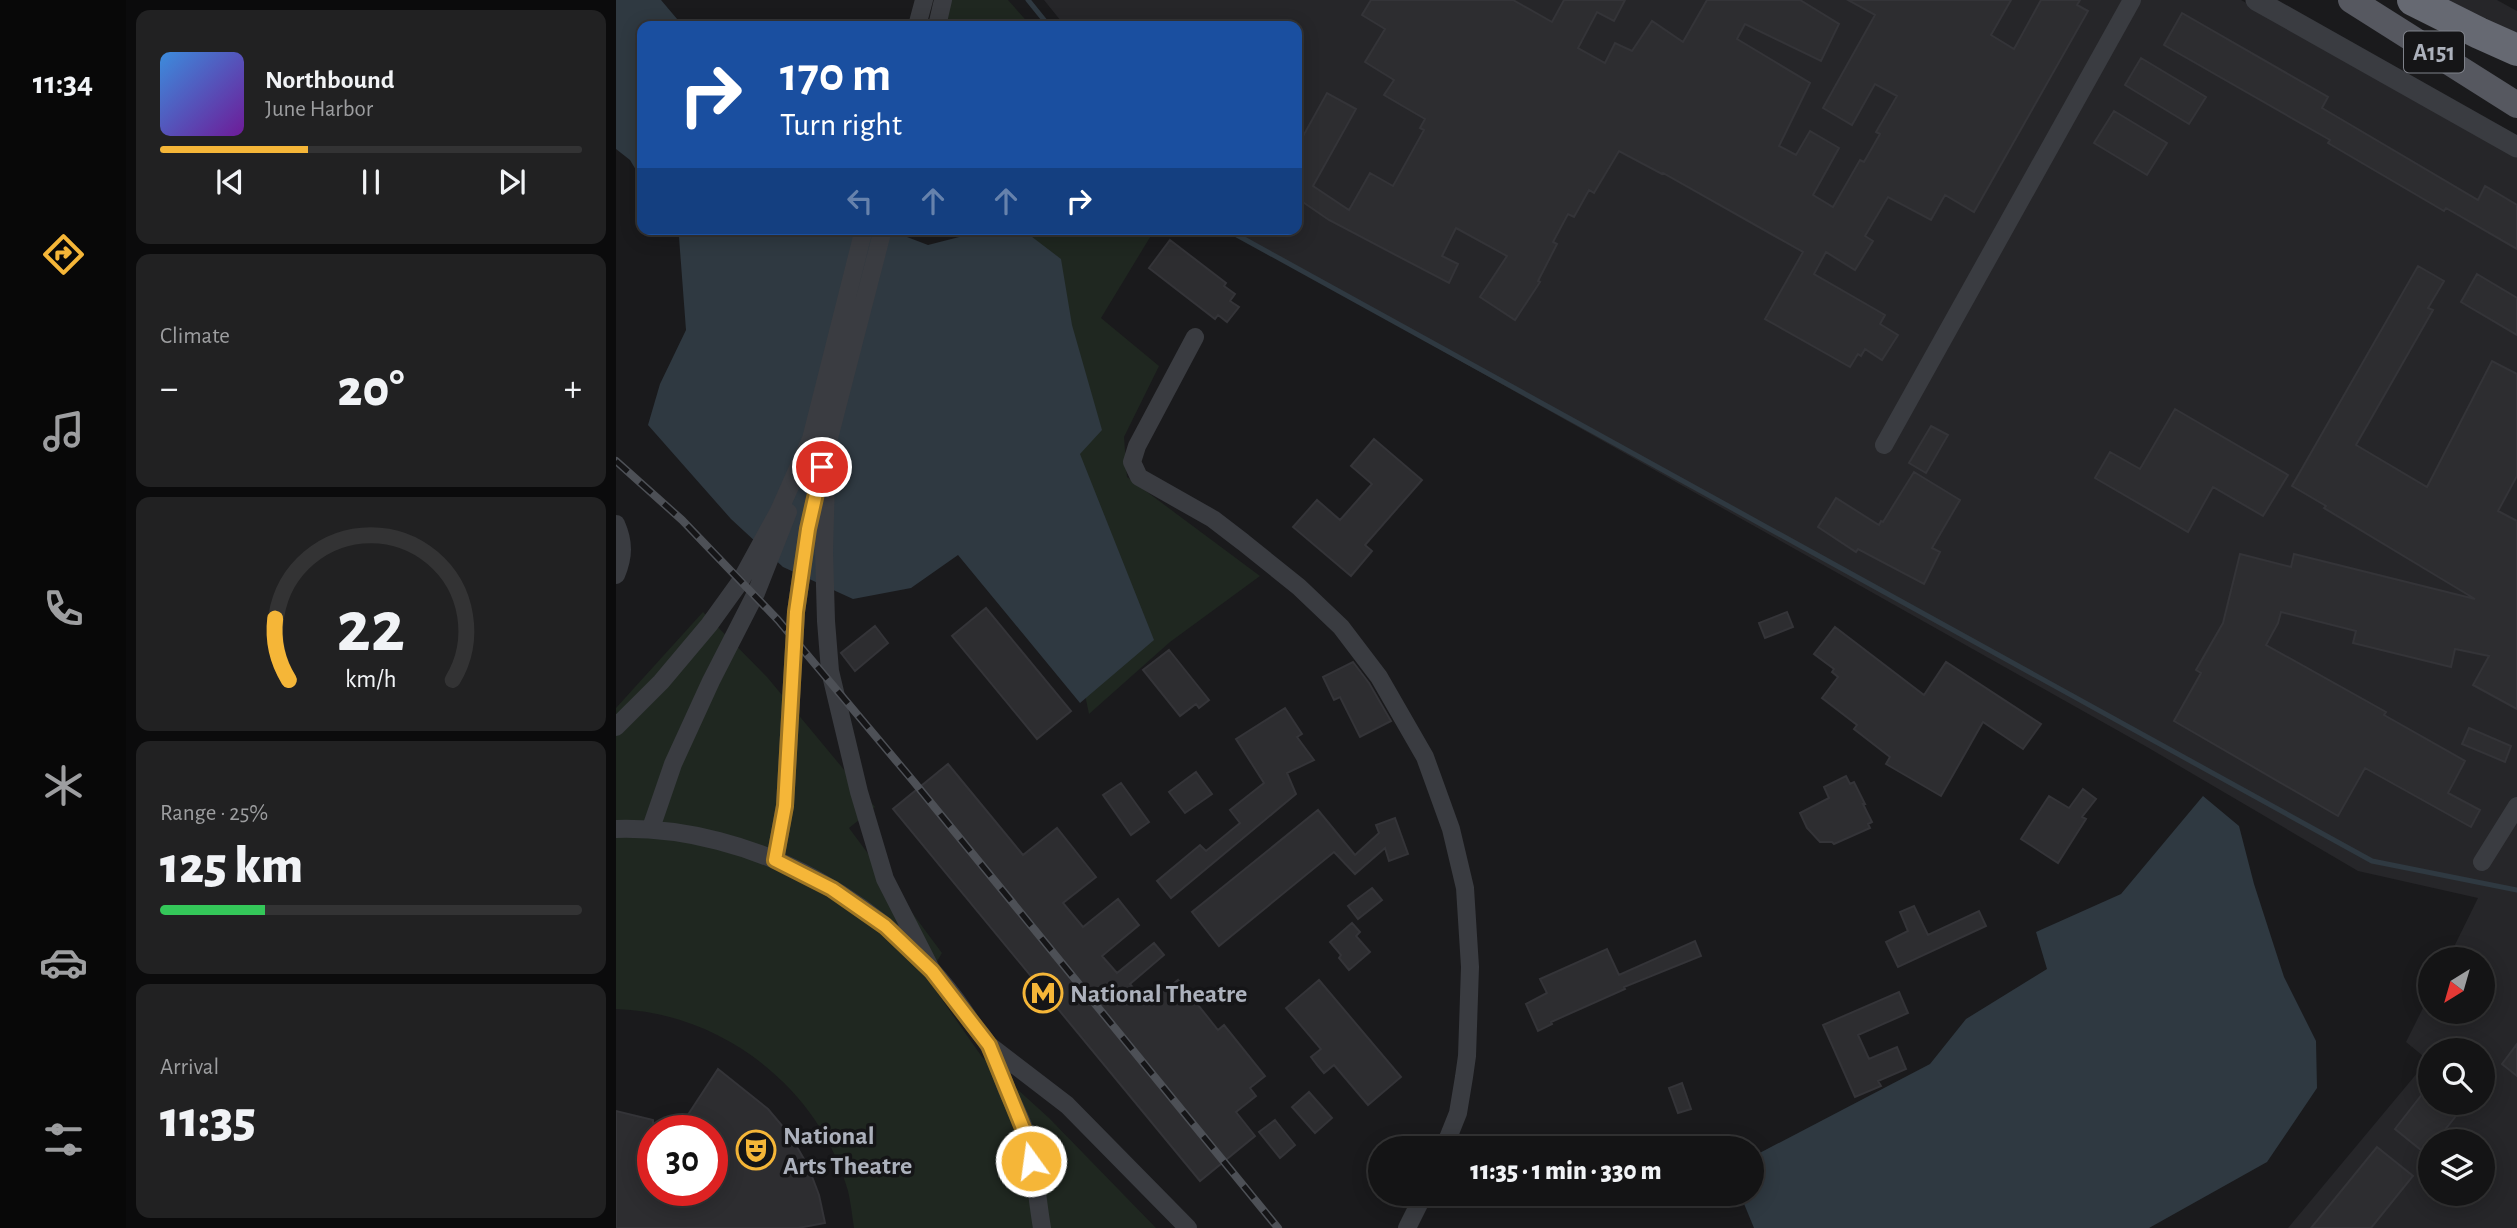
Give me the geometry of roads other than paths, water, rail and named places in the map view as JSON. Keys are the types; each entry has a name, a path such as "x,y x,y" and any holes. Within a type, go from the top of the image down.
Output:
{"highway":[{"path":"2413,0 2517,50"}],"main road":[{"name":"A151","path":"2351,0 2517,105"}],"street":[{"path":"918,21 924,0"},
{"path":"938,21 943,0"},
{"path":"1884,445 2132,0"},
{"path":"2256,0 2517,146"},
{"path":"775,860 785,806 796,612 819,442 863,235"},
{"path":"650,828 673,764 756,593 796,491 819,442 881,235"},
{"path":"1195,337 1137,446 1132,462 1139,477 1213,519 1299,587 1341,627 1378,677 1425,757 1451,829 1465,888 1470,967 1467,1056 1458,1113 1449,1136"},
{"path":"616,727 661,682 709,625 740,582 819,442"},
{"path":"819,442 825,621 830,671 859,792 885,879 932,971"},
{"path":"616,524 623,539 622,561 616,575"},
{"path":"2482,862 2517,806"},
{"path":"616,829 650,828 703,837 775,860 832,889 885,926 932,971 989,1045 1067,1105 1188,1228"},
{"path":"989,1045 1027,1138 1042,1228"},
{"path":"1407,1228 1418,1206"}],"waterway":[{"path":"1028,0 1045,21"},
{"path":"1237,235 2372,861 2517,890"}],"railway":[{"path":"616,461 682,520 778,620 914,782 1278,1228"}],"place":[{"name":"National Theatre","path":"1043,993"},
{"name":"National Arts Theatre","path":"756,1150"}]}
